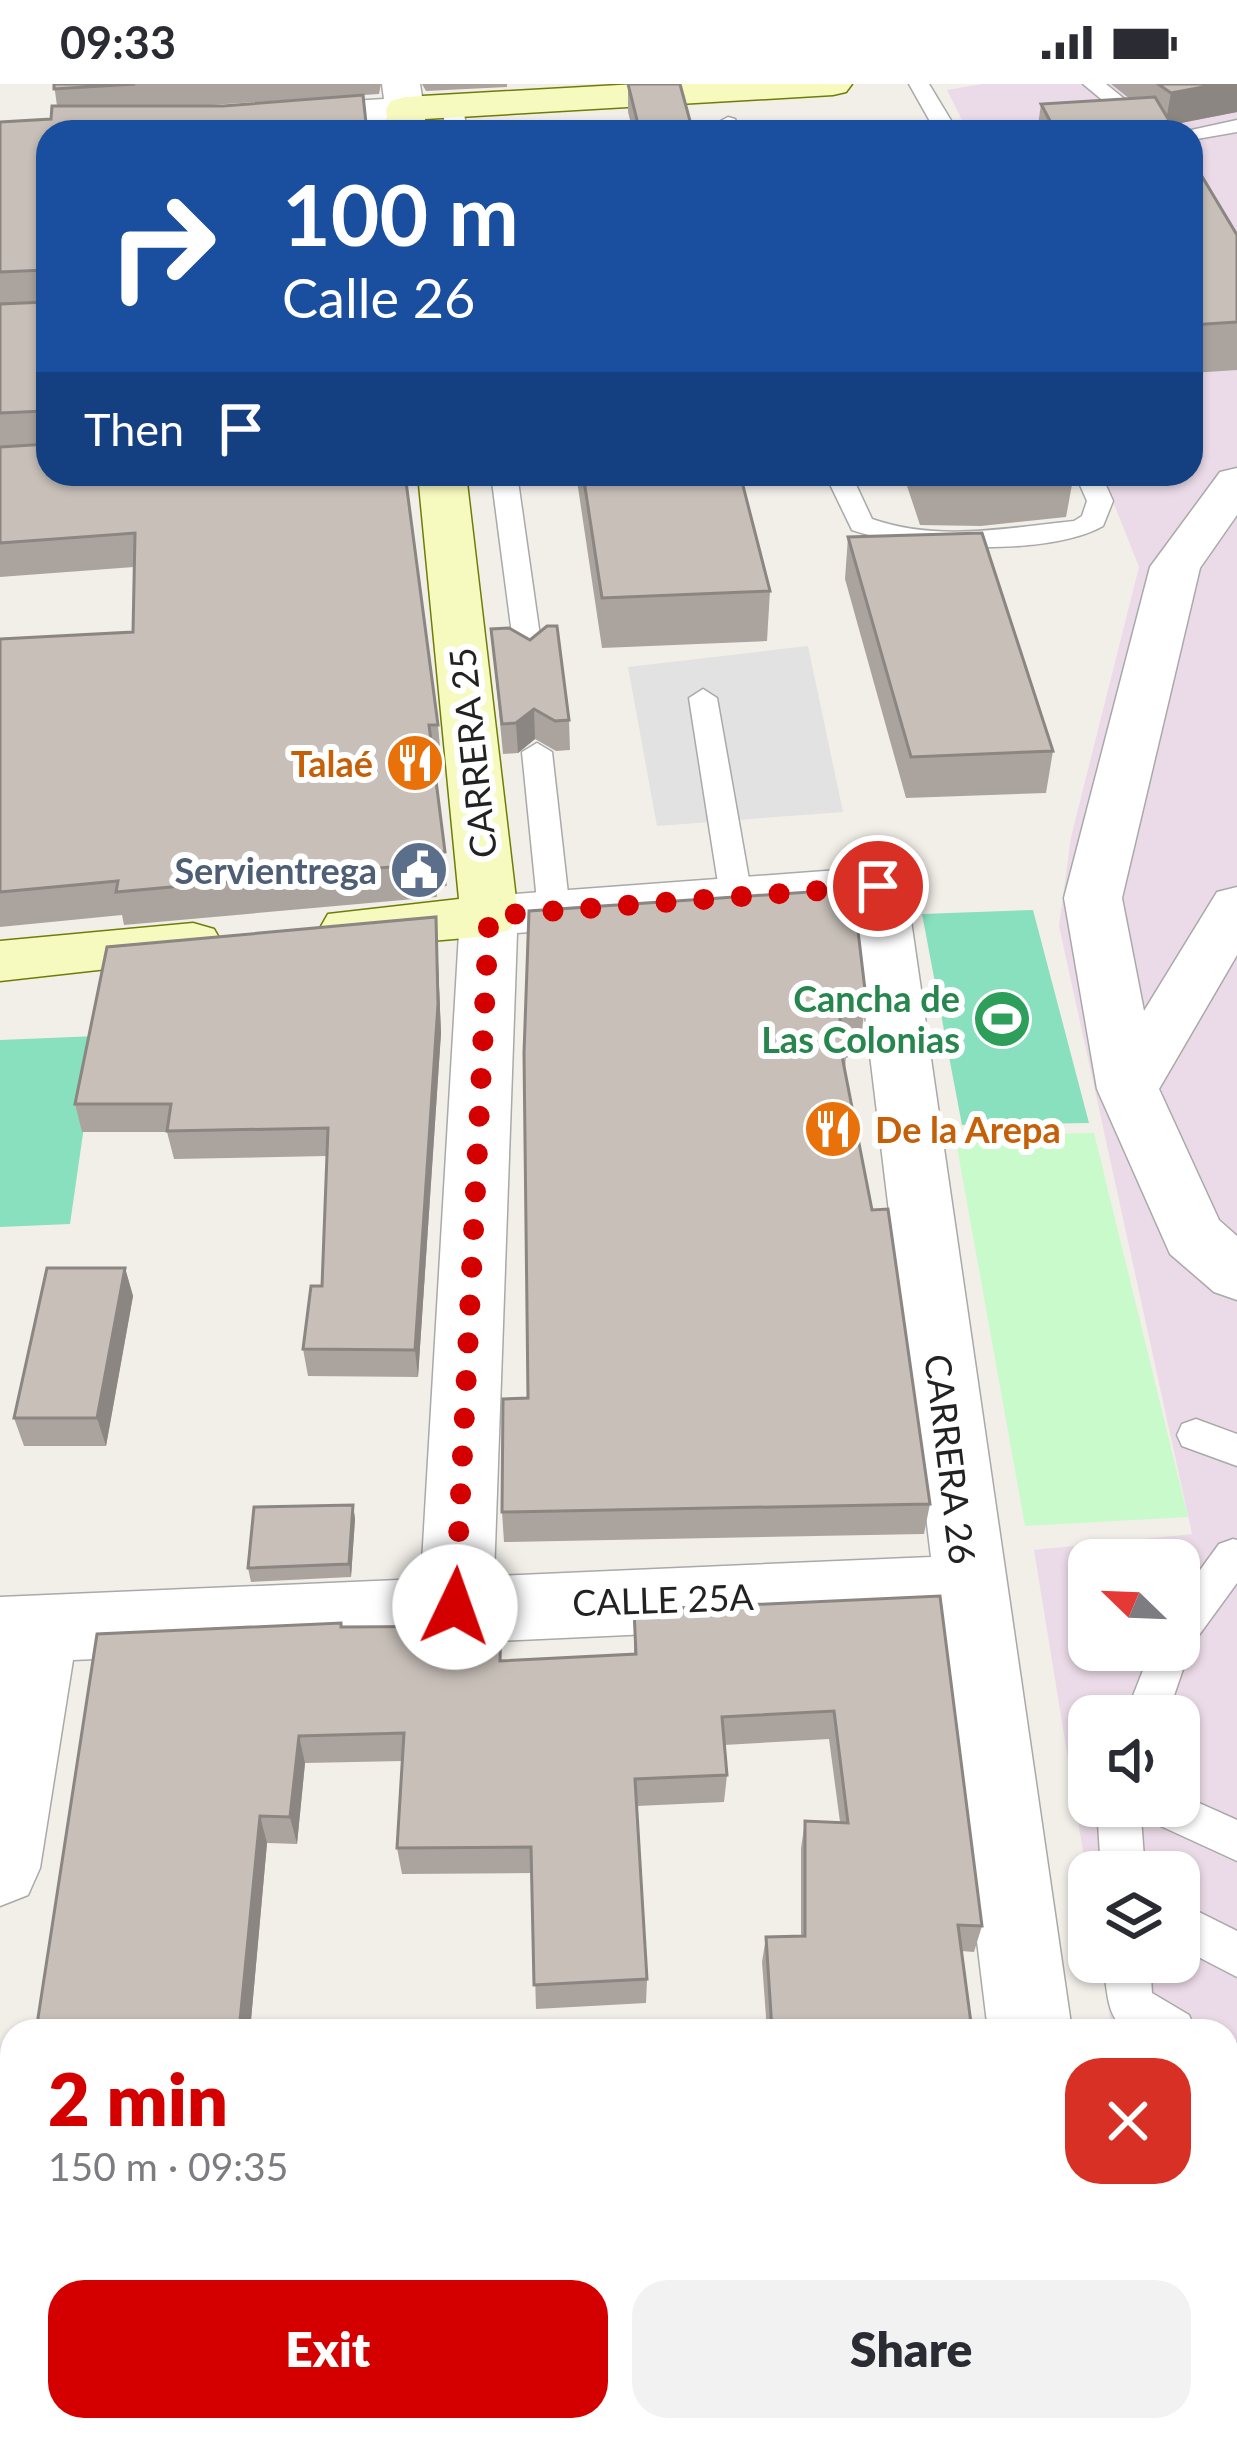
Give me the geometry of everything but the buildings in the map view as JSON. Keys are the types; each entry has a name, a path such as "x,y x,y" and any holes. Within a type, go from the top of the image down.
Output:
{"main road":[{"path":"405,108 454,119 833,84"},
{"name":"CARRERA 25","path":"443,486 489,916"},
{"path":"0,961 489,916"}],"street":[{"path":"238,120 405,108"},
{"path":"1237,482 1175,567 1093,898 1128,1089 1193,1236 1237,1274"},
{"name":"CARRERA 26","path":"736,896 878,886 1028,2019"},
{"path":"489,916 736,896"},
{"path":"1128,1089 1237,906"},
{"name":"CARRERA 25","path":"455,1607 489,916"},
{"name":"CALLE 25A","path":"20,1629 968,1588"},
{"path":"0,1868 20,1629"}],"lane":[{"path":"919,84 940,120"},
{"path":"1093,84 1139,120"},
{"path":"1203,132 1237,126"},
{"path":"506,486 529,657"},
{"path":"844,486 861,524 886,536 930,541 1080,528 1094,520 1100,501 1093,486"},
{"path":"703,698 736,896"},
{"path":"538,752 554,911"},
{"path":"1196,1435 1237,1450"},
{"path":"1200,1602 1233,1556 1237,1558"},
{"path":"1200,1825 1237,1841"},
{"path":"1200,1934 1237,1954"},
{"path":"1128,1983 1130,2006 1152,2019"}],"shaded area":[{"path":"982,84 1237,84 1237,2019 1110,2019 1104,1983 1200,1983 1200,1851 1083,1851 1079,1827 1200,1827 1200,1695 1068,1695 1068,1759 1034,1550 1068,1547 1068,1671 1200,1671 1200,1539 1143,1539 1192,1534 1059,926 1071,837 1139,567 1107,486 1203,486 1203,120 962,120 947,90"},
{"path":"808,646 843,812 657,826 628,667"}],"green space":[{"name":"Cancha de Las Colonias","path":"1033,910 1089,1123 962,1125 922,914"},
{"path":"97,1036 70,1224 0,1227 0,1040"},
{"path":"1094,1133 1188,1517 1025,1526 955,1136"}],"place":[{"name":"Talaé","path":"415,763"},
{"name":"Servientrega","path":"419,870"},
{"name":"Cancha de Las Colonias","path":"1002,1019"},
{"name":"De la Arepa","path":"833,1129"}],"route":[{"path":"455,1607 489,916 878,886"}]}
